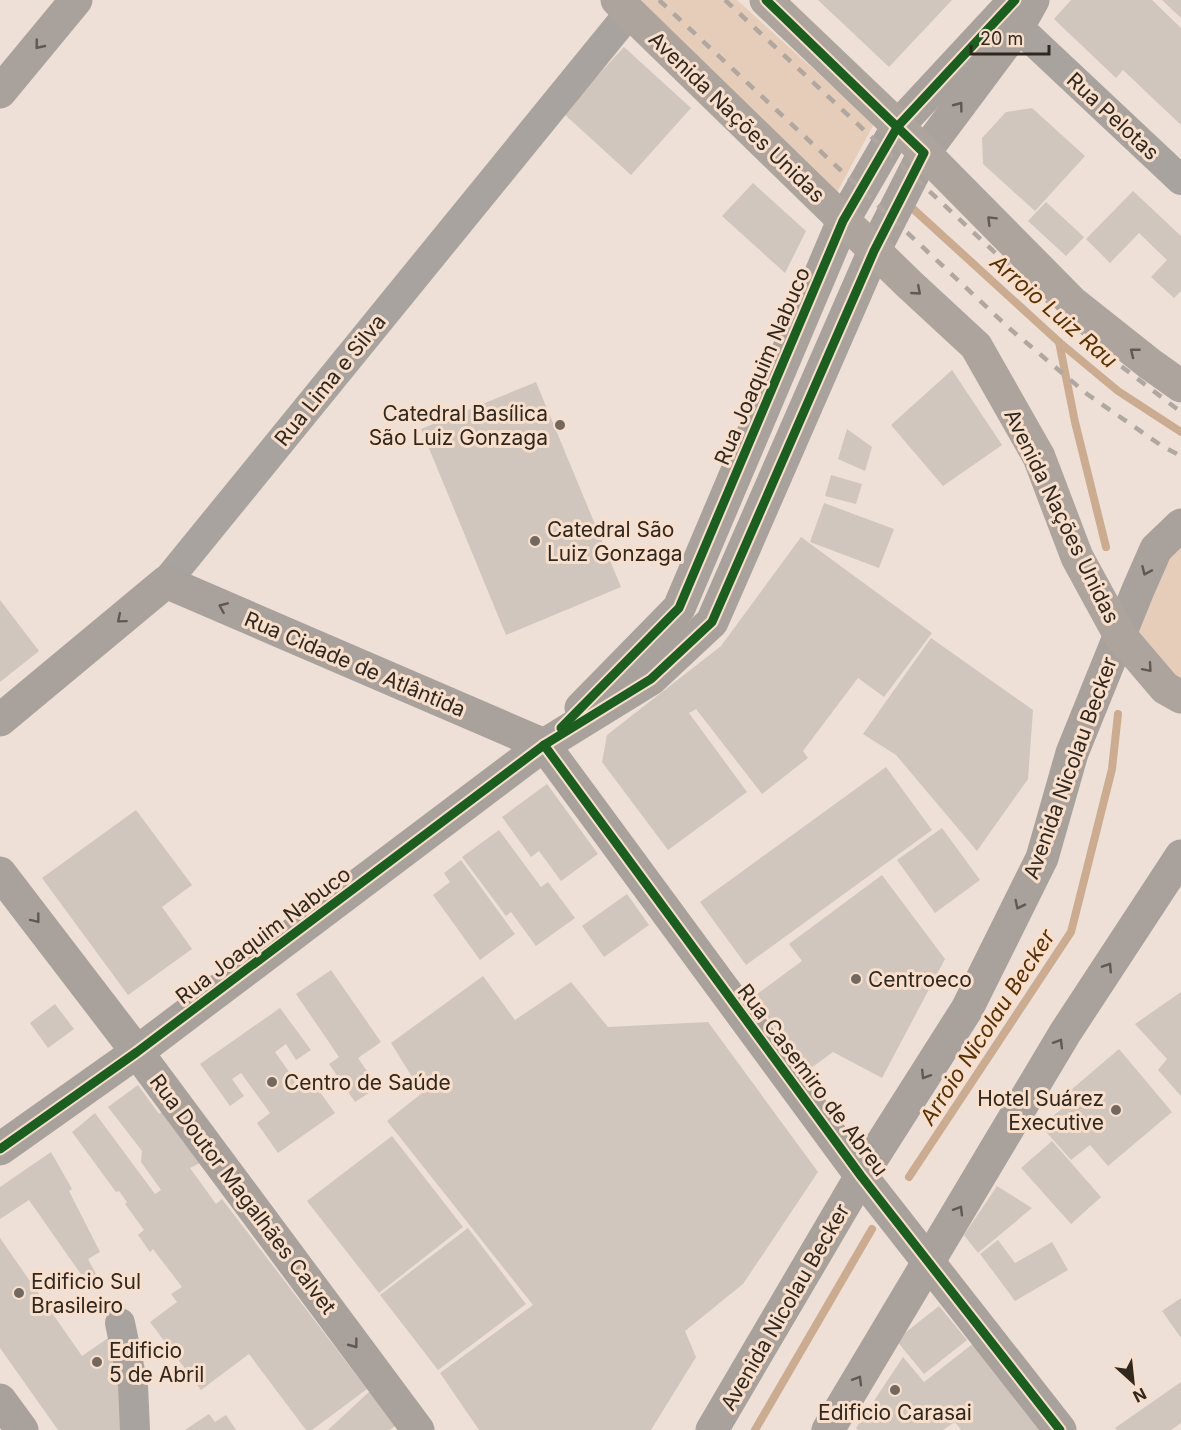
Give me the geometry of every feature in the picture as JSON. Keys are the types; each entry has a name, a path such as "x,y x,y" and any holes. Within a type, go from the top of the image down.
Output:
{"main road":[{"path":"766,0 898,126 1073,303 1181,387"},
{"name":"Avenida Nações Unidas","path":"624,6 874,251 976,346 1039,457 1077,557 1119,634 1165,688 1181,698"}],"street":[{"path":"0,92 76,0"},
{"name":"Rua Lima e Silva","path":"0,720 166,582 624,6"},
{"name":"Rua Joaquim Nabuco","path":"544,745 679,608 843,220 898,126 1022,9"},
{"name":"Rua Joaquim Nabuco","path":"0,1149 137,1052 544,745 651,679 712,622 874,251 924,153 1022,9"},
{"name":"Rua Pelotas","path":"1022,9 1181,180"},
{"name":"Avenida Nicolau Becker","path":"712,1430 861,1176 967,1009 1042,858 1072,753 1119,634 1156,549 1181,525"},
{"name":"Rua Cidade de Atlântida","path":"166,582 544,745"},
{"name":"Rua Casemiro de Abreu","path":"544,745 861,1176 1060,1430"},
{"path":"828,1430 1065,1033 1181,856"},
{"name":"Rua Doutor Magalhães Calvet","path":"0,873 137,1052 409,1426"},
{"path":"120,1323 133,1385 135,1430"},
{"path":"0,1400 22,1430"}],"shaded area":[{"path":"635,0 737,0 874,124 835,196"},
{"path":"1181,525 1181,697 1119,634"}],"building":[{"path":"818,0 952,0 889,67"},
{"path":"1071,0 1152,0 1181,28 1181,125 1123,70 1116,78 1054,19"},
{"path":"1162,0 1181,0 1181,18"},
{"path":"624,47 691,108 631,175 563,113"},
{"path":"1032,108 1085,156 1035,211 983,164 982,138 1006,112"},
{"path":"753,183 806,231 785,273 722,216"},
{"path":"1133,191 1181,236 1181,291 1174,298 1151,277 1167,260 1139,233 1110,263 1086,239"},
{"path":"1046,202 1084,237 1066,256 1028,221"},
{"path":"952,370 1002,445 943,486 891,425"},
{"name":"Catedral São Luiz Gonzaga","path":"536,382 621,587 506,635 421,429"},
{"path":"847,429 872,447 865,471 838,459"},
{"path":"831,475 862,484 856,504 825,496"},
{"path":"824,503 894,529 879,568 810,542"},
{"path":"801,537 932,633 884,697 858,678 803,751 808,758 762,794 696,709 689,713 747,792 668,850 602,762 607,735 721,646"},
{"path":"0,600 39,651 0,682"},
{"path":"931,638 1033,710 1028,779 977,851 896,755 863,734"},
{"path":"886,767 932,830 746,965 700,902"},
{"path":"547,784 598,854 561,881 539,851 531,857 502,817"},
{"path":"136,810 192,885 162,907 192,949 128,995 42,878"},
{"path":"942,828 980,880 935,913 897,860"},
{"path":"499,830 541,887 548,882 575,918 536,946 511,912 506,916 462,857"},
{"path":"461,860 515,934 480,960 433,895 450,882 444,873"},
{"name":"Centroeco","path":"882,875 945,959 882,1078 833,1052 807,1071 753,997 802,961 789,944"},
{"path":"627,894 649,925 604,957 582,926"},
{"path":"331,970 381,1042 358,1058 378,1087 355,1102 329,1064 339,1057 296,994"},
{"path":"483,976 515,1020 571,982 608,1027 708,1022 818,1172 743,1284 685,1331 696,1357 651,1430 479,1430 440,1373 533,1305 387,1121 422,1093 391,1043"},
{"path":"1181,992 1181,1096 1158,1070 1167,1059 1135,1024"},
{"path":"55,1004 74,1029 48,1048 30,1023"},
{"name":"Centro de Saúde","path":"280,1008 311,1050 296,1060 286,1044 275,1052 304,1093 315,1085 335,1113 278,1153 257,1123 270,1113 241,1073 232,1079 244,1096 230,1106 200,1064"},
{"name":"Hotel Suárez Executive","path":"1119,1049 1172,1112 1108,1166 1090,1145 1071,1160 1041,1126 1064,1107 1058,1101"},
{"path":"138,1085 159,1114 163,1111 200,1163 190,1168 216,1204 222,1199 367,1389 312,1430 306,1430 249,1354 201,1390 150,1322 177,1302 171,1294 182,1287 153,1249 150,1252 138,1235 144,1230 125,1204 127,1202 119,1191 116,1192 72,1132 95,1113 155,1194 161,1190 141,1162 142,1151 108,1107"},
{"path":"392,1136 463,1227 379,1293 307,1201"},
{"path":"1052,1141 1101,1197 1071,1224 1021,1168"},
{"path":"51,1152 72,1189 69,1191 100,1252 88,1259 96,1274 85,1280 29,1200 0,1219 0,1187"},
{"path":"997,1186 1032,1208 978,1253 964,1235"},
{"path":"468,1228 526,1304 438,1370 380,1295"},
{"path":"0,1238 82,1356 117,1332 128,1430 58,1430 0,1348"},
{"path":"998,1240 1015,1263 1052,1242 1068,1270 1015,1301 980,1254"},
{"path":"1181,1298 1181,1338 1162,1311"},
{"path":"939,1306 967,1340 924,1374 896,1340"},
{"path":"975,1342 1042,1430 961,1430 955,1422 943,1430 858,1430 856,1428 903,1357 924,1382"},
{"path":"1181,1382 1181,1423 1171,1430 1117,1430 1115,1428"},
{"path":"370,1391 395,1426 390,1430 328,1430"},
{"path":"209,1414 215,1422 226,1415 236,1430 185,1430"}],"waterway":[{"name":"Arroio Luiz Rau","path":"911,207 1059,342 1118,391 1181,432"},
{"name":"Arroio Nicolau Becker","path":"1059,342 1075,422 1106,547"},
{"name":"Arroio Nicolau Becker","path":"909,1177 1071,932 1112,769 1118,714"},
{"name":"Arroio Nicolau Becker","path":"755,1430 872,1229"}],"railway":[{"path":"659,0 1009,328 1087,394 1162,446 1181,456"},
{"path":"725,0 1035,290 1113,360 1181,412"}],"cycle path":[{"path":"0,1149 137,1052 544,745 651,679 712,622 874,251 924,153 766,0"},
{"path":"561,728 679,608 843,221 898,126 1015,0"},
{"path":"544,745 861,1176 1060,1430"}],"place":[{"name":"Catedral Basílica São Luiz Gonzaga","path":"560,425"},
{"name":"Catedral São Luiz Gonzaga","path":"535,541"},
{"name":"Centroeco","path":"856,979"},
{"name":"Centro de Saúde","path":"272,1082"},
{"name":"Hotel Suárez Executive","path":"1116,1110"},
{"name":"Edificio Sul Brasileiro","path":"19,1293"},
{"name":"Edificio 5 de Abril","path":"97,1362"},
{"name":"Edificio Carasai","path":"895,1390"}]}
